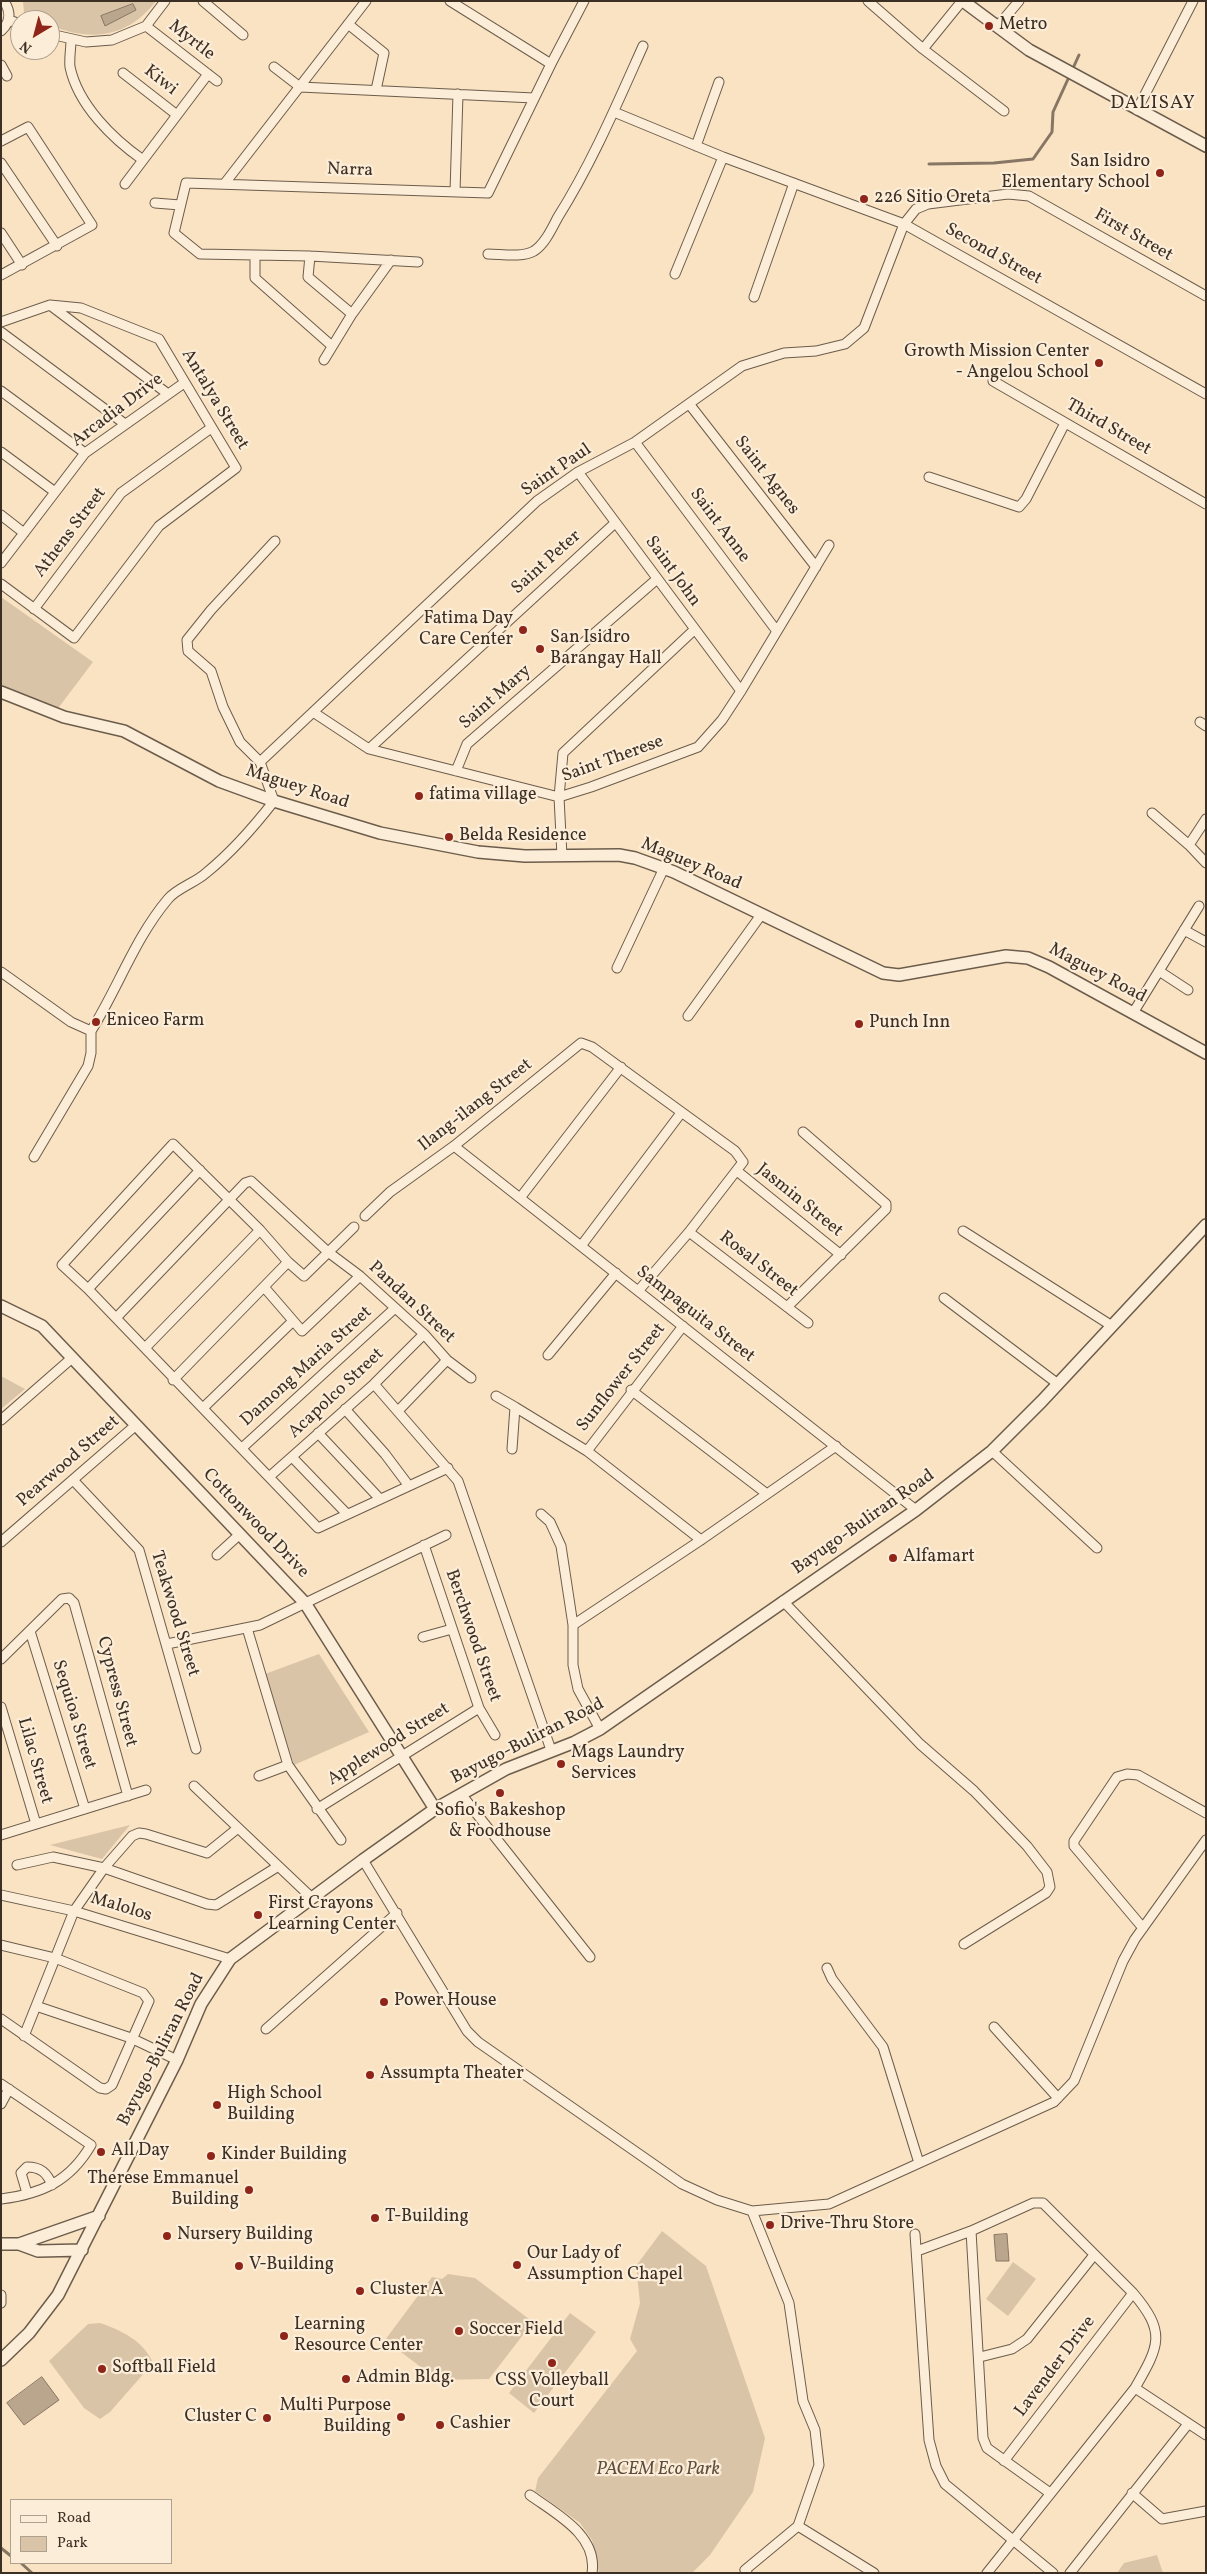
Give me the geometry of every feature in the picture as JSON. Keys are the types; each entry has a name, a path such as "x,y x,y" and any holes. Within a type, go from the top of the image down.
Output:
{"street":[{"path":"60,37 86,42 112,40 146,26 165,1"},
{"path":"202,1 243,34"},
{"path":"225,183 366,1"},
{"path":"450,1 551,64"},
{"name":"Narra","path":"180,205 186,183 488,193 584,1"},
{"path":"868,1 923,49 1004,111"},
{"path":"923,49 963,1 1054,65 1206,146"},
{"path":"998,27 1019,1"},
{"path":"1137,110 1193,1"},
{"path":"1,31 9,20 6,2"},
{"path":"348,24 384,53 376,90"},
{"name":"Myrtle","path":"146,26 217,81"},
{"path":"71,40 70,66 77,86 98,121 116,141 143,160"},
{"path":"488,254 525,254 538,248 568,202 614,112 643,46"},
{"path":"1,65 7,76"},
{"path":"274,67 300,87 534,98"},
{"name":"Kiwi","path":"123,73 176,115"},
{"path":"125,184 208,74"},
{"path":"696,146 719,82"},
{"path":"455,192 458,94"},
{"name":"Second Street","path":"614,112 723,157 904,224 1206,394"},
{"path":"1,141 28,127 92,225 57,246 1,275"},
{"path":"675,274 723,157"},
{"path":"1,163 57,246"},
{"path":"754,297 794,183"},
{"name":"First Street","path":"904,224 916,209 928,204 1008,194 1029,196 1206,296"},
{"path":"155,203 180,205 174,233 200,254 310,256 418,262"},
{"name":"Saint Paul","path":"260,762 537,501 578,472 635,442 690,405 742,366 784,353 816,351 845,344 864,328 904,224"},
{"path":"1,233 22,265"},
{"path":"256,256 255,278 332,346"},
{"path":"310,256 308,277 352,314"},
{"path":"324,360 352,314 391,260"},
{"path":"50,305 168,394"},
{"name":"Antalya Street","path":"1,322 50,305 81,308 159,339 236,468 159,526 74,638 1,584"},
{"path":"1,332 125,424"},
{"name":"Third Street","path":"993,381 1206,504"},
{"name":"Arcadia Drive","path":"1,564 85,452 184,383"},
{"path":"1,391 85,452"},
{"name":"Saint Agnes","path":"690,405 816,567"},
{"path":"929,477 1019,507 1026,499 1065,423"},
{"name":"Athens Street","path":"34,608 121,493 211,428"},
{"name":"Saint Anne","path":"635,442 776,630"},
{"path":"1,452 55,492"},
{"name":"Saint John","path":"578,472 741,691"},
{"path":"1,516 24,533"},
{"name":"Saint Peter","path":"369,748 615,523"},
{"path":"34,1157 88,1066 91,1053 90,1031 154,917 170,896 204,875 228,854 251,831 274,801 260,762 240,742 222,707 211,671 188,651 187,640 210,610 275,541"},
{"name":"Saint Therese","path":"313,712 369,748 559,797 698,747 722,720 741,691 776,630 829,545"},
{"name":"Saint Mary","path":"456,771 467,744 657,579"},
{"path":"562,856 559,797 563,753 694,630"},
{"name":"Maguey Road","path":"1,692 64,717 124,731 220,781 274,801 380,833 478,852 525,856 619,855 664,868 883,973 900,975 1006,956 1028,958 1049,967 1206,1053"},
{"path":"1152,813 1189,845 1206,863"},
{"path":"1189,845 1206,819"},
{"path":"617,968 664,868"},
{"path":"1133,1013 1199,906"},
{"path":"688,1016 762,915"},
{"path":"1184,930 1206,942"},
{"path":"1159,971 1188,990"},
{"path":"1,972 71,1022 90,1031"},
{"name":"Ilang-ilang Street","path":"365,1216 390,1192 454,1146 581,1043 592,1047 621,1068"},
{"path":"520,1198 621,1068 740,1155 743,1162 738,1171 639,1290"},
{"path":"581,1246 681,1112"},
{"path":"787,1308 886,1209 886,1204 803,1132"},
{"path":"354,1227 304,1276 173,1144 62,1265 88,1289 173,1380 203,1408 318,1528 448,1468"},
{"name":"Sampaguita Street","path":"454,1146 916,1510"},
{"path":"88,1289 200,1170"},
{"name":"Jasmin Street","path":"738,1171 841,1255"},
{"name":"Pandan Street","path":"116,1318 246,1182 254,1182 328,1252 360,1276 394,1309 424,1334 447,1360 471,1378"},
{"name":"Bayugo-Buliran Road","path":"1,2360 29,2334 49,2309 82,2250 177,2060 201,2004 230,1959 435,1809 506,1770 551,1750 575,1742 600,1729 916,1510 992,1452 1206,1226"},
{"path":"145,1348 260,1230"},
{"path":"964,1231 1112,1326"},
{"name":"Rosal Street","path":"689,1232 808,1323"},
{"path":"173,1380 288,1262"},
{"path":"548,1355 616,1273"},
{"path":"264,1287 302,1330 360,1276"},
{"path":"944,1298 1058,1384"},
{"name":"Cottonwood Drive","path":"1,1306 42,1326 305,1602 435,1809"},
{"name":"Damong Maria Street","path":"242,1448 394,1309"},
{"path":"203,1408 293,1321"},
{"name":"Sunflower Street","path":"586,1451 631,1390 683,1326"},
{"name":"Acapolco Street","path":"269,1477 374,1384 424,1334"},
{"path":"1,1420 72,1358"},
{"path":"398,1411 447,1360"},
{"path":"374,1384 458,1481 551,1750"},
{"path":"631,1390 767,1494"},
{"path":"496,1396 586,1451 701,1540"},
{"path":"512,1449 514,1435 512,1416 515,1407"},
{"path":"345,1409 385,1454 409,1486"},
{"name":"Pearwood Street","path":"1,1542 74,1481 136,1425"},
{"path":"318,1433 380,1499"},
{"path":"573,1625 701,1540 836,1446"},
{"path":"992,1452 1097,1548"},
{"path":"292,1457 348,1514"},
{"name":"Teakwood Street","path":"74,1481 139,1550 196,1749"},
{"path":"541,1514 550,1522 561,1546 573,1625 572,1665 578,1689 600,1729"},
{"path":"217,1555 240,1534"},
{"path":"167,1644 260,1625 446,1535"},
{"name":"Berchwood Street","path":"424,1545 479,1708 495,1735"},
{"name":"Cypress Street","path":"30,1631 62,1599 69,1598 74,1603 128,1796"},
{"path":"783,1601 920,1744 974,1791 1027,1846 1048,1872 1050,1887 1046,1893 964,1944"},
{"path":"247,1628 288,1765 317,1809 341,1840"},
{"path":"423,1638 452,1629"},
{"path":"1,1659 30,1631"},
{"name":"Sequioa Street","path":"30,1631 85,1809"},
{"name":"Lilac Street","path":"1,1708 36,1824"},
{"name":"Applewood Street","path":"317,1809 479,1708"},
{"path":"259,1776 288,1765"},
{"path":"1142,1928 1074,1846 1074,1842 1117,1777 1127,1774 1138,1775 1206,1813"},
{"path":"194,1786 277,1867 312,1898"},
{"path":"1,1835 146,1790"},
{"path":"461,1794 590,1957"},
{"path":"24,2036 74,1911 104,1868 132,1836 139,1833 208,1853 238,1828"},
{"path":"363,1860 467,2030 478,2042 682,2184 717,2200 752,2211 829,2204 1054,2102 1074,2081 1123,1961 1142,1928 1206,1840"},
{"path":"18,1865 53,1857 104,1868 207,1904 216,1905 277,1867"},
{"name":"Malolos","path":"1,1895 74,1911 230,1959"},
{"path":"266,2029 397,1913"},
{"path":"1,1945 54,1958 146,1995 148,2004 112,2085 103,2090 1,2019"},
{"path":"827,1968 832,1979 882,2047 919,2163"},
{"path":"36,2006 132,2038 177,2060"},
{"path":"994,2027 1058,2098"},
{"path":"1,2104 5,2086 91,2145 81,2161 67,2176 52,2185 1,2199"},
{"path":"27,2193 22,2173 27,2167 37,2167 47,2174 52,2185"},
{"path":"917,2251 972,2231 1033,2203 1043,2203 1145,2306 1158,2339 1154,2355 1135,2388 987,2573"},
{"path":"747,2573 746,2570 798,2526 819,2465 815,2430 803,2401 789,2303 752,2211"},
{"path":"1,2244 18,2244 99,2216"},
{"path":"972,2231 983,2438 987,2448 1050,2493"},
{"path":"915,2234 929,2440 936,2466 945,2484 1053,2573"},
{"path":"18,2244 38,2251 82,2250"},
{"path":"980,2357 1012,2350 1027,2339 1094,2255"},
{"name":"Lavender Drive","path":"1004,2461 1133,2293"},
{"path":"1,2295 1,2303"},
{"path":"1135,2388 1206,2435"},
{"path":"1070,2573 1188,2424"},
{"path":"1132,2493 1162,2519 1206,2511"},
{"path":"530,2495 580,2534 590,2549 592,2573"},
{"path":"798,2526 874,2573"}],"green space":[{"path":"23,1 156,1 133,23 108,33 94,35 80,34 60,28 60,10 24,10"},
{"path":"1,597 93,662 56,711 1,687"},
{"path":"1,1376 25,1389 1,1409"},
{"path":"319,1654 369,1732 294,1765 265,1674"},
{"path":"130,1825 102,1859 50,1845"},
{"name":"PACEM Eco Park","path":"662,2231 706,2266 765,2438 753,2492 710,2555 692,2573 599,2573 592,2540 580,2523 535,2491 538,2478 637,2351 630,2339 640,2303 636,2266"},
{"path":"1013,2262 1036,2279 1008,2316 986,2299"},
{"name":"Soccer Field","path":"448,2274 475,2278 533,2322 489,2379 438,2380 385,2340 432,2277 442,2279"},
{"name":"CSS Volleyball Court","path":"570,2313 596,2332 534,2413 509,2393"},
{"name":"Softball Field","path":"100,2323 131,2337 144,2348 153,2363 110,2412 100,2419 84,2408 49,2361 88,2324"},
{"path":"1157,2555 1163,2573 1117,2573 1124,2563"}],"shaded area":[{"path":"133,4 136,10 105,26 101,16"},
{"path":"1007,2234 1009,2261 996,2261 994,2235"},
{"path":"42,2377 59,2400 24,2425 7,2403"}],"waterway":[{"path":"929,164 994,163 1033,159 1052,132 1053,112 1079,55"},
{"path":"1,2548 10,2555"},
{"path":"22,2564 32,2573"}],"place":[{"name":"Metro","path":"989,26"},
{"name":"San Isidro Elementary School","path":"1160,173"},
{"name":"226 Sitio Oreta","path":"864,199"},
{"name":"Growth Mission Center - Angelou School","path":"1099,363"},
{"name":"Fatima Day Care Center","path":"523,630"},
{"name":"San Isidro Barangay Hall","path":"540,649"},
{"name":"fatima village","path":"419,796"},
{"name":"Belda Residence","path":"449,837"},
{"name":"Eniceo Farm","path":"96,1022"},
{"name":"Punch Inn","path":"859,1024"},
{"name":"Alfamart","path":"893,1558"},
{"name":"Mags Laundry Services","path":"561,1764"},
{"name":"Sofio's Bakeshop & Foodhouse","path":"500,1793"},
{"name":"First Crayons Learning Center","path":"258,1915"},
{"name":"Power House","path":"384,2002"},
{"name":"Assumpta Theater","path":"370,2075"},
{"name":"High School Building","path":"217,2105"},
{"name":"All Day","path":"101,2152"},
{"name":"Kinder Building","path":"211,2156"},
{"name":"Therese Emmanuel Building","path":"249,2190"},
{"name":"T-Building","path":"375,2218"},
{"name":"Drive-Thru Store","path":"770,2225"},
{"name":"Nursery Building","path":"167,2236"},
{"name":"Our Lady of Assumption Chapel","path":"517,2265"},
{"name":"V-Building","path":"239,2266"},
{"name":"Cluster A","path":"360,2291"},
{"name":"Soccer Field","path":"459,2331"},
{"name":"Learning Resource Center","path":"284,2336"},
{"name":"CSS Volleyball Court","path":"552,2363"},
{"name":"Softball Field","path":"102,2369"},
{"name":"Admin Bldg.","path":"346,2379"},
{"name":"Multi Purpose Building","path":"401,2417"},
{"name":"Cluster C","path":"267,2418"},
{"name":"Cashier","path":"440,2425"}],"district":[{"name":"DALISAY","path":"1153,105"}]}
